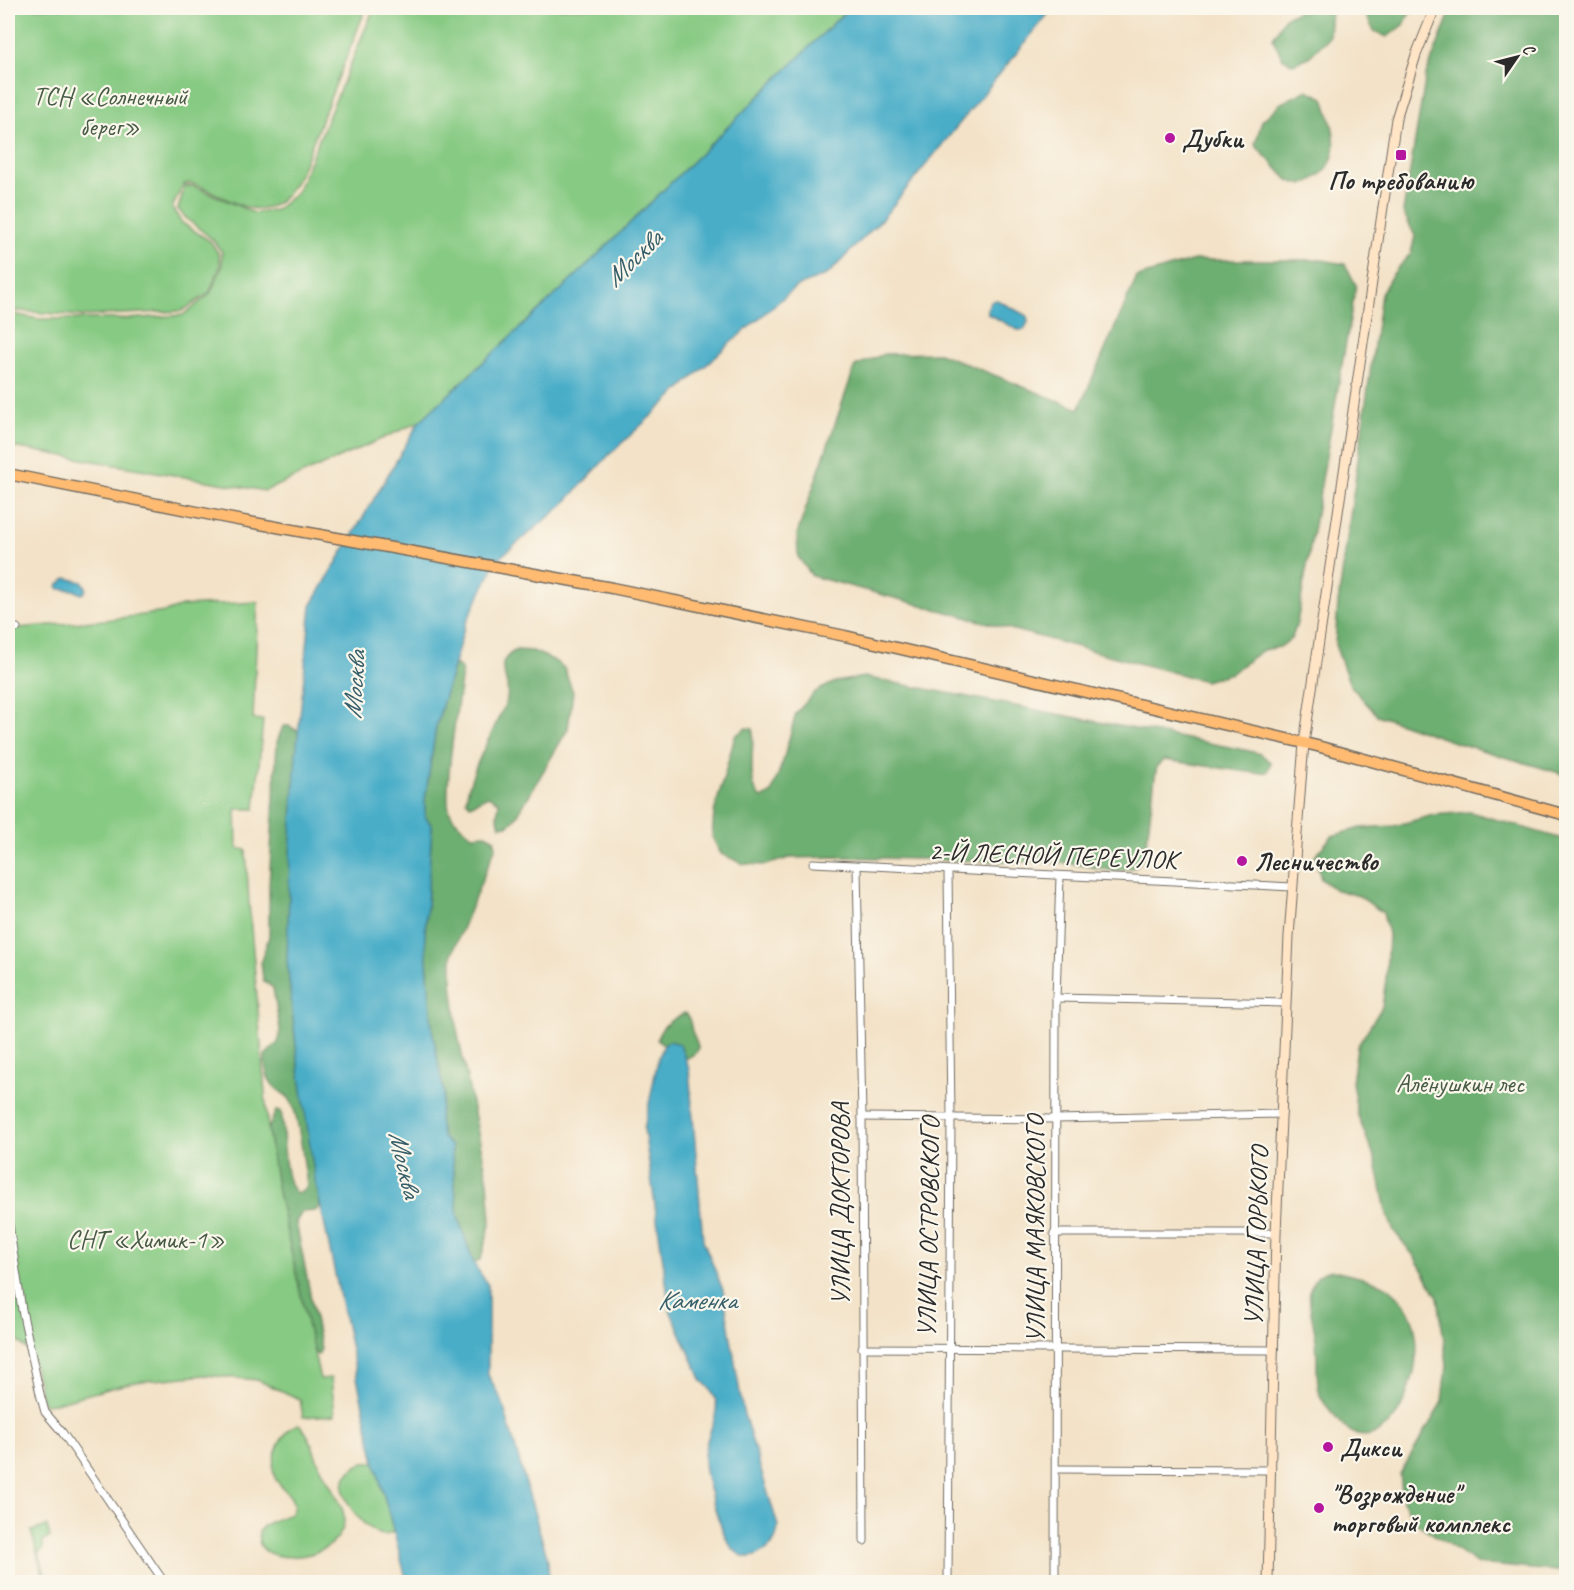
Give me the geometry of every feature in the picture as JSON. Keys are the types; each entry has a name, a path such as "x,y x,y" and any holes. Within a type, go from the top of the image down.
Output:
{"highway":[{"path":"8,474 227,518 612,588 845,636 1304,743 1566,815"}],"main road":[{"name":"УЛИЦА ГОРЬКОГО","path":"1269,1582 1276,1233 1292,887 1304,743 1396,118 1416,55 1435,8"}],"street":[{"path":"8,629 17,628"},
{"name":"2-Й ЛЕСНОЙ ПЕРЕУЛОК","path":"813,863 1292,887"},
{"name":"УЛИЦА ДОКТОРОВА","path":"857,867 862,1117 864,1541"},
{"name":"УЛИЦА ОСТРОВСКОГО","path":"948,871 951,1118 948,1582"},
{"name":"УЛИЦА МАЯКОВСКОГО","path":"1055,1582 1054,1233 1056,998 1060,876"},
{"path":"1056,998 1286,1003"},
{"path":"862,1117 1056,1119 1282,1114"},
{"path":"8,1218 22,1310 45,1412 62,1432 164,1582"},
{"path":"1054,1233 1276,1233"},
{"path":"862,1348 1274,1350"},
{"path":"1056,1468 1270,1470"}],"green space":[{"name":"ТСН «Солнечный берег»","path":"8,8 366,8 300,174 284,197 275,205 255,209 235,203 196,185 188,183 183,185 172,208 182,223 210,241 219,254 220,267 209,293 182,311 83,316 8,310"},
{"path":"374,8 849,8 579,273 419,422 265,491 8,446 8,313 39,319 128,319 183,315 210,294 222,267 222,252 212,239 178,209 185,186 194,186 254,213 276,210 297,192"},
{"path":"1306,8 1331,9 1329,37 1309,57 1293,64 1282,58 1273,38 1285,17"},
{"path":"1362,8 1412,8 1404,25 1387,37 1374,31"},
{"path":"1452,8 1566,8 1566,775 1454,742 1377,715 1350,685 1335,645 1338,603 1381,294 1392,275 1411,253 1415,236 1403,212 1426,75"},
{"path":"1307,90 1324,98 1332,125 1334,149 1332,160 1326,169 1316,178 1302,185 1288,180 1255,145 1262,121 1281,103"},
{"path":"1194,260 1322,260 1345,264 1356,285 1297,623 1292,638 1280,647 1263,650 1231,673 1205,681 812,576 798,557 797,534 855,366 884,354 939,353 1079,409 1137,277"},
{"name":"СНТ «Химик-1»","path":"258,602 253,719 263,720 255,809 236,809 237,848 246,850 268,1129 278,1192 320,1379 331,1378 335,1415 303,1417 300,1399 257,1380 205,1375 134,1382 55,1403 43,1404 31,1353 8,1332 8,629 105,620 165,612 182,606"},
{"path":"516,650 533,651 564,668 573,692 568,729 517,816 509,825 500,826 497,815 499,802 488,796 470,805 466,800 475,769 506,701 508,690 503,671 504,661"},
{"path":"454,664 460,667 462,673 449,767 450,812 456,822 472,835 486,834 494,839 496,846 452,954 452,982 458,1035 488,1181 491,1221 481,1259 474,1264 458,1217 451,1146 442,1137 439,1117 444,1094 432,1028 425,934 432,826 425,816 425,800 436,727"},
{"path":"864,677 1245,750 1261,754 1271,763 1267,772 1255,773 1164,760 1157,766 1145,856 1136,867 1115,871 1068,863 841,857 789,858 766,865 744,864 721,854 712,837 714,813 735,736 746,728 753,729 752,777 754,786 762,798 771,794 796,713 815,692 835,682"},
{"path":"283,726 289,726 298,731 287,961 297,1055 320,1206 315,1211 302,1212 296,1222 321,1349 318,1355 311,1341 278,1192 268,1129 276,1111 281,1111 286,1169 293,1189 298,1194 307,1185 296,1116 290,1099 272,1083 266,1068 265,1055 278,1043 280,1029 273,988 263,980 261,961 269,936 269,886 277,742"},
{"name":"Алёнушкин лес","path":"1470,812 1566,840 1566,1572 1478,1564 1415,1522 1403,1501 1400,1474 1443,1401 1447,1364 1438,1297 1414,1256 1394,1231 1386,1211 1376,1162 1358,1116 1352,1083 1357,1047 1382,1007 1388,934 1383,913 1359,896 1334,889 1321,879 1315,856 1332,836 1361,828 1394,826 1433,815"},
{"path":"685,1013 698,1050 685,1059 680,1045 670,1041 664,1045 657,1039 661,1030 668,1023"},
{"path":"1330,1270 1386,1286 1398,1296 1413,1321 1417,1349 1412,1379 1406,1396 1395,1417 1371,1435 1363,1436 1348,1430 1324,1403 1320,1395 1310,1290 1313,1282 1320,1275"},
{"path":"299,1424 310,1439 344,1518 341,1532 333,1543 306,1555 291,1557 266,1551 260,1544 259,1534 262,1527 291,1513 294,1508 292,1500 275,1478 273,1463 282,1439 287,1432"},
{"path":"364,1462 375,1462 394,1532 385,1535 371,1529 356,1514 345,1497 343,1489 345,1478"},
{"path":"47,1526 50,1537 43,1542 43,1549 39,1553 47,1582 45,1582 31,1531"}],"water":[{"name":"Москва","path":"849,8 1053,8 882,219 828,274 796,287 729,344 609,455 562,506 497,560 465,625 436,727 425,800 425,816 432,826 425,934 432,1028 444,1094 439,1117 442,1137 451,1146 458,1217 474,1264 488,1285 488,1375 502,1401 548,1560 549,1582 407,1582 375,1462 315,1180 297,1055 287,961 296,754 311,606 419,422 579,273"},
{"path":"997,300 1027,316 1028,322 1024,330 1018,330 988,314 987,309 991,301"},
{"path":"67,578 82,582 86,587 85,592 81,594 74,590 59,589 57,586"},
{"name":"Каменка","path":"670,1041 680,1045 689,1069 703,1240 723,1290 743,1411 778,1526 776,1538 772,1544 763,1552 751,1557 741,1555 733,1549 716,1513 704,1460 705,1448 715,1418 716,1400 702,1381 670,1310 644,1129 658,1059 664,1045"}],"place":[{"name":"Дубки","path":"1170,138"},
{"name":"По требованию","path":"1401,155"},
{"name":"Лесничество","path":"1242,861"},
{"name":"Дикси","path":"1328,1447"},
{"name":"\"Возрождение\" торговый комплекс","path":"1319,1508"}]}
